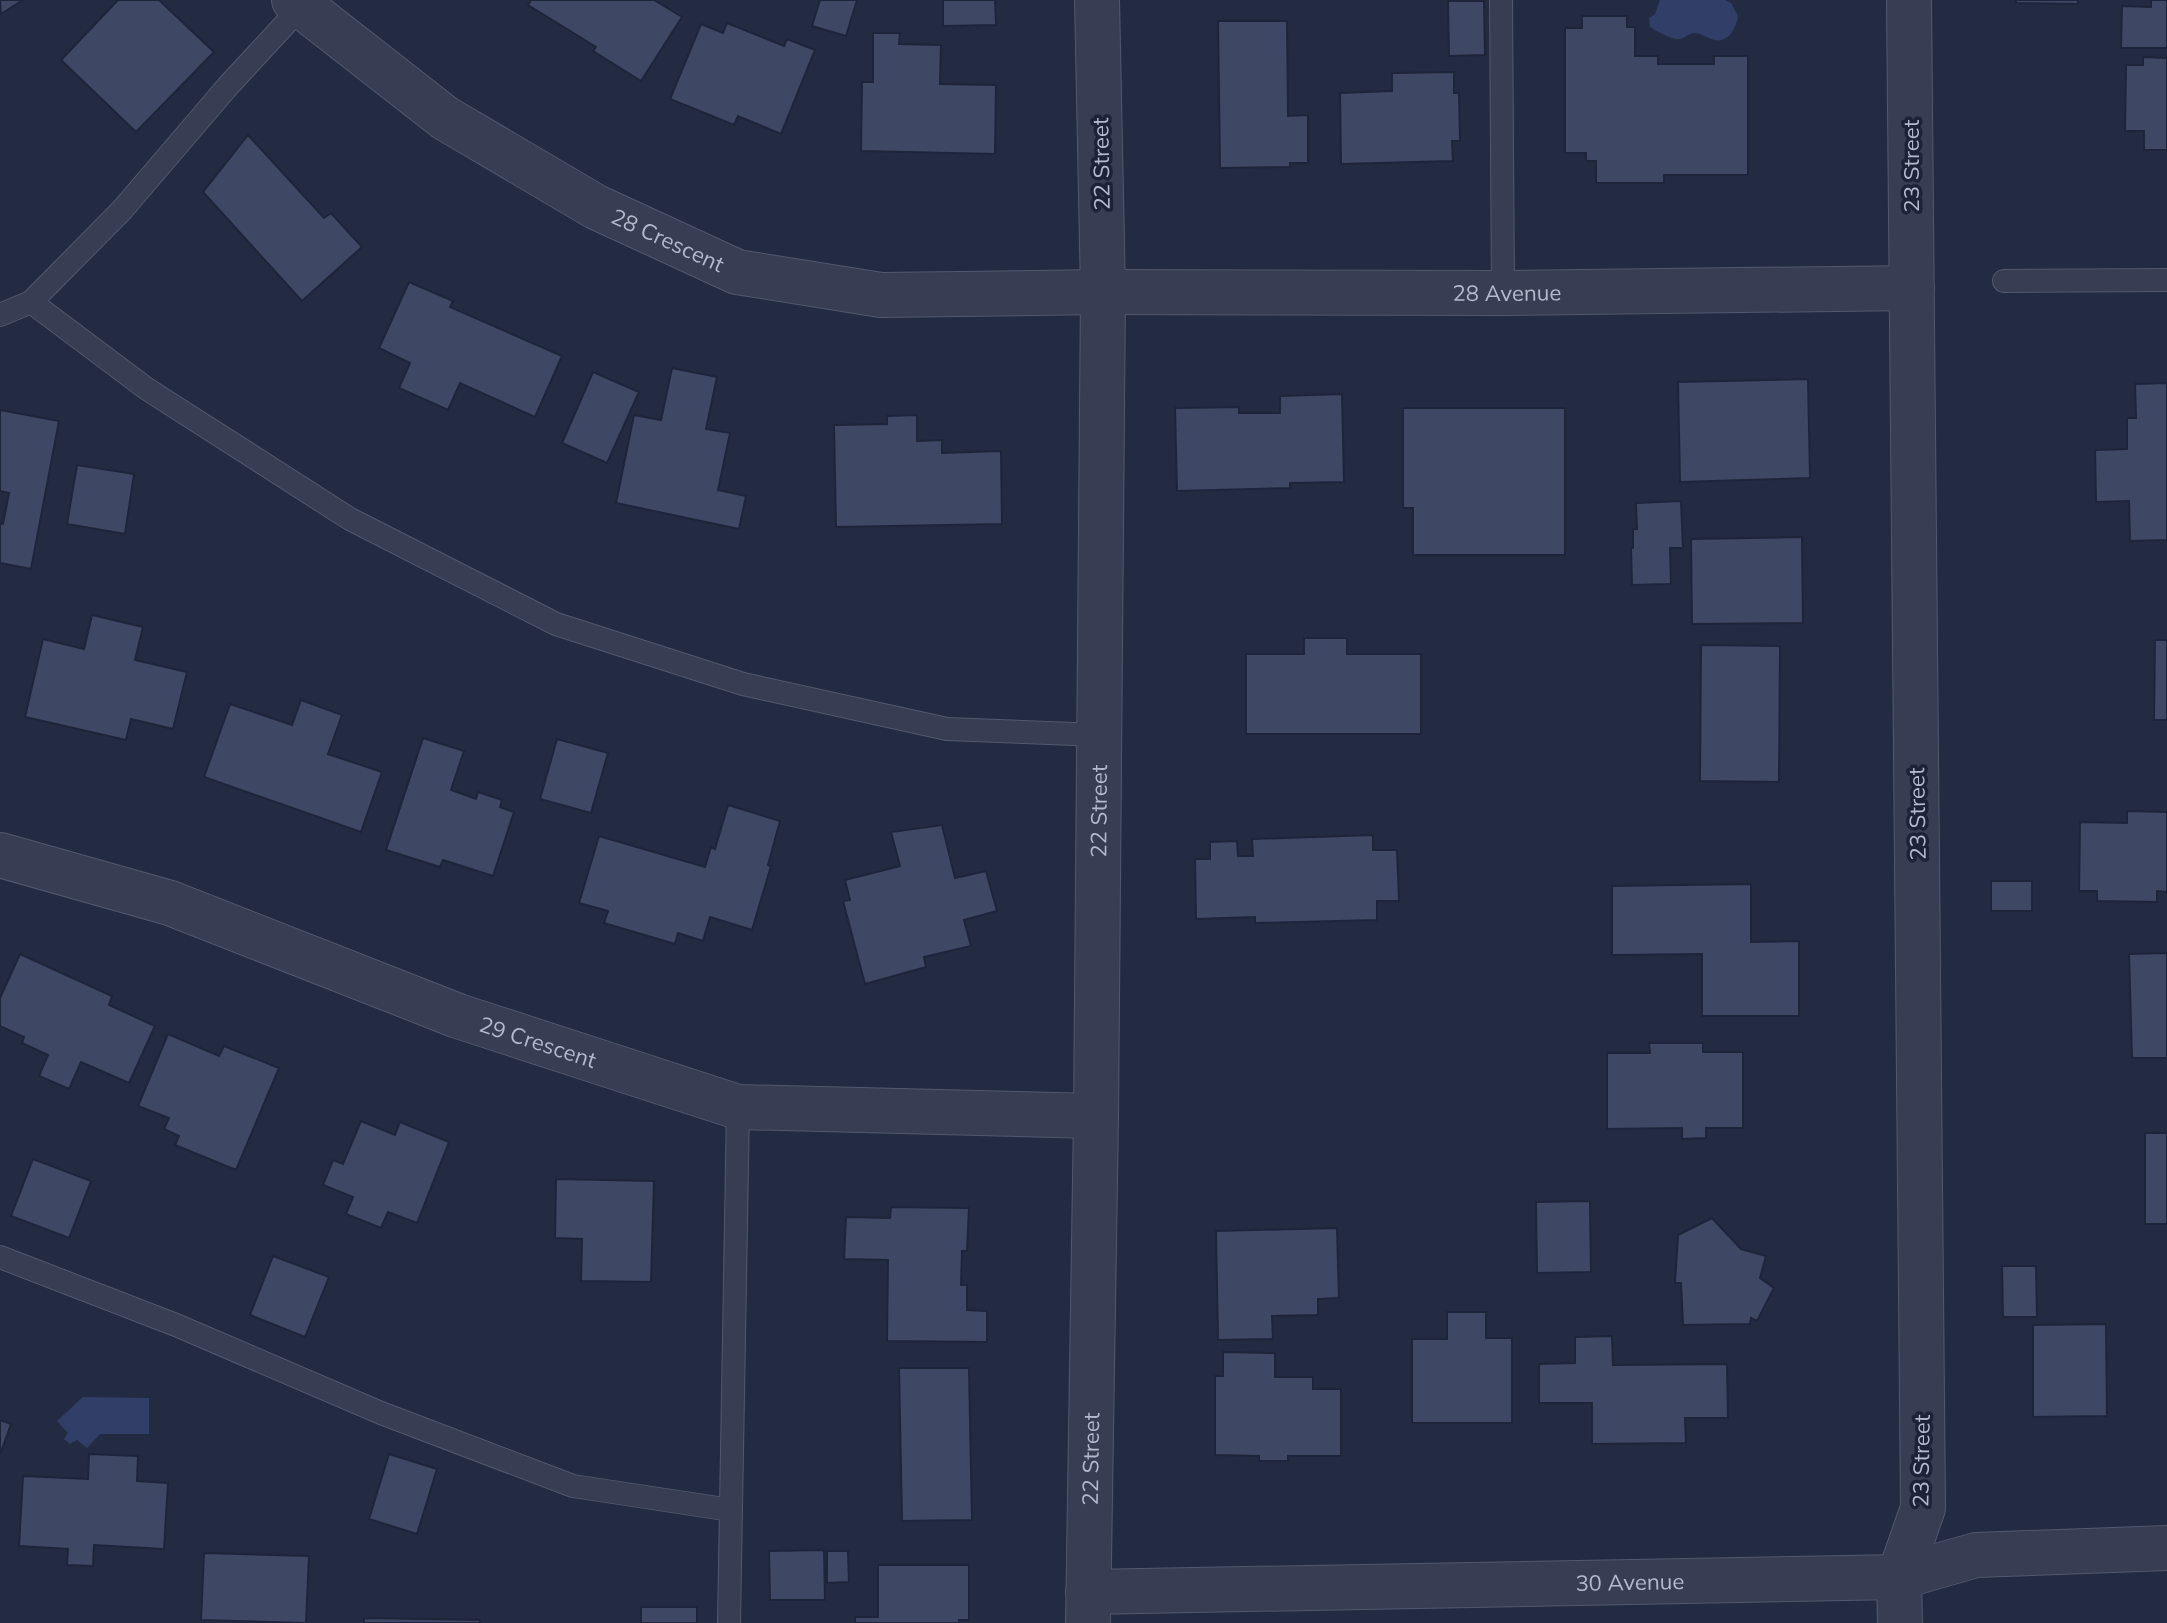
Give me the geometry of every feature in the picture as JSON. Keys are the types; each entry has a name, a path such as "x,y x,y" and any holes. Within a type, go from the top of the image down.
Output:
{"street":[{"name":"22 Street","path":"1088,1608 1103,292 1097,0"},
{"name":"23 Street","path":"1900,1623 1899,1577 1923,1508 1909,0"},
{"name":"28 Crescent","path":"298,4 445,118 596,207 737,272 881,295 1103,292"},
{"name":"28 Avenue","path":"1103,292 1503,293 1912,288"},
{"name":"29 Crescent","path":"0,855 170,903 458,1016 738,1107 1096,1116"},
{"name":"30 Avenue","path":"1088,1608 1899,1577 1976,1555 2167,1548"}],"lane":[{"path":"1501,0 1503,293"},
{"path":"0,315 31,302 122,210 298,4"},
{"path":"2004,281 2167,280"},
{"path":"31,302 147,389 350,519 556,624 743,684 947,729 1100,735"},
{"path":"729,1623 738,1107"},
{"path":"0,1257 176,1325 381,1413 573,1486 731,1510"}],"water":[{"path":"1660,0 1725,0 1731,3 1738,16 1737,21 1731,34 1724,39 1714,40 1694,33 1676,39 1650,27 1649,18 1655,14"},
{"path":"83,1397 149,1398 149,1434 100,1434 87,1448 77,1440 70,1444 64,1439 68,1433 57,1421"}],"building":[{"path":"0,0 23,0 1,14"},
{"path":"118,0 159,0 214,52 136,132 61,60"},
{"path":"531,0 654,0 682,17 641,81 593,51 596,47 528,5"},
{"path":"820,0 857,0 846,36 812,26"},
{"path":"943,0 995,0 996,25 943,26"},
{"path":"2016,0 2078,0 2078,4 2016,3"},
{"path":"2151,0 2167,0 2167,48 2121,48 2122,6 2151,7"},
{"path":"1448,1 1484,1 1485,55 1449,56"},
{"path":"1582,16 1627,16 1627,27 1635,27 1635,56 1658,56 1658,64 1714,64 1714,56 1748,56 1748,175 1664,175 1664,183 1596,183 1596,161 1586,161 1586,153 1565,153 1565,28 1582,28"},
{"path":"1218,21 1287,21 1288,116 1308,115 1308,163 1290,163 1290,167 1220,168"},
{"path":"727,23 784,46 787,39 815,50 781,134 738,116 734,125 670,99 701,24 723,33"},
{"path":"873,33 900,33 899,44 941,45 940,84 996,85 995,154 861,151 862,82 873,82"},
{"path":"2143,57 2167,58 2167,150 2144,150 2144,131 2125,131 2126,65 2143,65"},
{"path":"1454,72 1454,93 1459,93 1460,141 1452,141 1453,161 1341,164 1340,93 1392,91 1392,73"},
{"path":"248,135 324,218 331,213 362,247 302,301 203,192"},
{"path":"409,282 453,301 450,307 562,356 535,417 460,383 448,410 399,388 410,363 379,348"},
{"path":"672,368 717,377 706,429 730,433 718,490 746,496 739,529 616,503 634,415 661,420"},
{"path":"593,372 639,392 607,463 562,443"},
{"path":"1808,379 1810,478 1680,482 1678,382"},
{"path":"2167,383 2167,540 2130,541 2129,501 2096,502 2095,450 2127,449 2127,418 2136,418 2135,384"},
{"path":"1342,394 1344,482 1290,483 1290,488 1177,491 1175,408 1239,407 1239,413 1280,413 1280,396"},
{"path":"1403,408 1565,408 1565,555 1413,555 1413,508 1403,508"},
{"path":"0,410 59,421 31,569 0,563 0,523 3,524 9,493 0,491"},
{"path":"917,415 917,441 942,440 942,453 1001,451 1002,524 836,527 834,425 887,424 887,416"},
{"path":"77,465 134,474 125,534 67,524"},
{"path":"1681,501 1683,548 1670,548 1671,584 1632,585 1631,548 1633,529 1637,529 1636,503"},
{"path":"1802,537 1803,623 1692,624 1691,539"},
{"path":"92,615 143,627 135,660 187,672 173,729 131,719 126,740 25,717 43,639 84,649"},
{"path":"1304,638 1347,638 1347,654 1421,654 1421,734 1246,734 1246,654 1304,654"},
{"path":"2155,640 2167,640 2167,720 2154,720"},
{"path":"1701,645 1780,646 1779,782 1700,781"},
{"path":"301,700 342,715 328,754 382,772 361,832 204,777 230,704 292,725"},
{"path":"423,738 464,751 451,790 476,799 478,792 502,800 500,807 514,812 493,876 443,860 440,867 386,850"},
{"path":"557,739 608,753 591,813 540,799"},
{"path":"728,805 780,821 768,865 771,866 752,930 710,917 703,941 678,933 675,944 604,923 608,911 579,903 599,836 705,867 711,847 715,849"},
{"path":"2127,811 2167,812 2167,892 2157,891 2157,902 2097,901 2097,891 2079,891 2080,822 2127,823"},
{"path":"942,825 955,878 986,871 997,911 964,920 971,946 924,957 926,967 865,984 843,901 850,900 845,880 900,866 891,832"},
{"path":"1373,835 1373,850 1397,850 1399,901 1377,901 1377,920 1255,923 1255,917 1196,919 1195,859 1210,859 1210,842 1237,841 1238,856 1253,856 1252,839"},
{"path":"1991,881 2032,881 2032,911 1991,911"},
{"path":"1751,884 1751,942 1799,941 1799,1016 1702,1016 1702,954 1612,955 1612,886"},
{"path":"2167,953 2167,1058 2132,1058 2129,954"},
{"path":"20,954 112,996 109,1005 155,1026 129,1083 81,1062 69,1089 39,1076 48,1055 22,1043 24,1037 0,1026 0,998"},
{"path":"168,1034 219,1056 224,1046 279,1068 236,1170 175,1145 179,1136 164,1129 169,1118 138,1106"},
{"path":"1649,1043 1703,1043 1703,1052 1743,1052 1743,1128 1706,1128 1706,1138 1682,1139 1682,1128 1607,1129 1607,1053 1650,1053"},
{"path":"361,1121 395,1135 400,1122 449,1142 417,1223 388,1212 381,1228 346,1214 353,1197 323,1185 333,1160 343,1164"},
{"path":"2145,1133 2167,1133 2167,1224 2145,1224"},
{"path":"33,1159 91,1181 69,1238 11,1216"},
{"path":"556,1179 654,1181 651,1282 581,1281 582,1239 555,1238"},
{"path":"1590,1201 1591,1272 1537,1273 1536,1202"},
{"path":"891,1207 969,1208 967,1251 962,1251 961,1285 967,1285 967,1310 987,1311 987,1342 887,1341 888,1260 844,1259 846,1217 890,1218"},
{"path":"1712,1218 1741,1249 1766,1256 1760,1278 1774,1288 1757,1321 1751,1318 1750,1324 1683,1325 1681,1283 1675,1283 1678,1235"},
{"path":"1337,1228 1339,1298 1318,1299 1318,1315 1272,1316 1273,1339 1218,1340 1216,1231"},
{"path":"273,1256 329,1277 305,1337 250,1315"},
{"path":"2002,1266 2036,1266 2037,1317 2003,1317"},
{"path":"1447,1312 1486,1312 1486,1338 1512,1338 1512,1423 1412,1423 1412,1339 1447,1339"},
{"path":"2106,1324 2107,1416 2033,1417 2033,1325"},
{"path":"1612,1336 1613,1365 1727,1364 1728,1418 1685,1418 1686,1443 1592,1444 1592,1403 1539,1403 1539,1364 1575,1363 1575,1337"},
{"path":"1223,1352 1275,1353 1275,1377 1313,1377 1313,1389 1341,1389 1341,1456 1288,1456 1288,1461 1259,1461 1259,1456 1215,1455 1215,1376 1223,1376"},
{"path":"899,1368 969,1368 972,1520 902,1521"},
{"path":"0,1420 11,1424 0,1455"},
{"path":"89,1454 138,1456 137,1481 168,1483 164,1549 94,1545 93,1566 67,1565 68,1549 19,1546 23,1476 88,1479"},
{"path":"389,1454 437,1469 417,1534 369,1519"},
{"path":"824,1550 825,1600 770,1600 769,1551"},
{"path":"827,1551 848,1551 849,1582 827,1583"},
{"path":"204,1553 309,1556 306,1623 201,1620"},
{"path":"878,1565 969,1565 969,1620 959,1620 959,1623 855,1623 855,1617 878,1617"},
{"path":"641,1607 697,1607 697,1623 641,1623"},
{"path":"364,1618 480,1620 480,1623 364,1623"}]}
